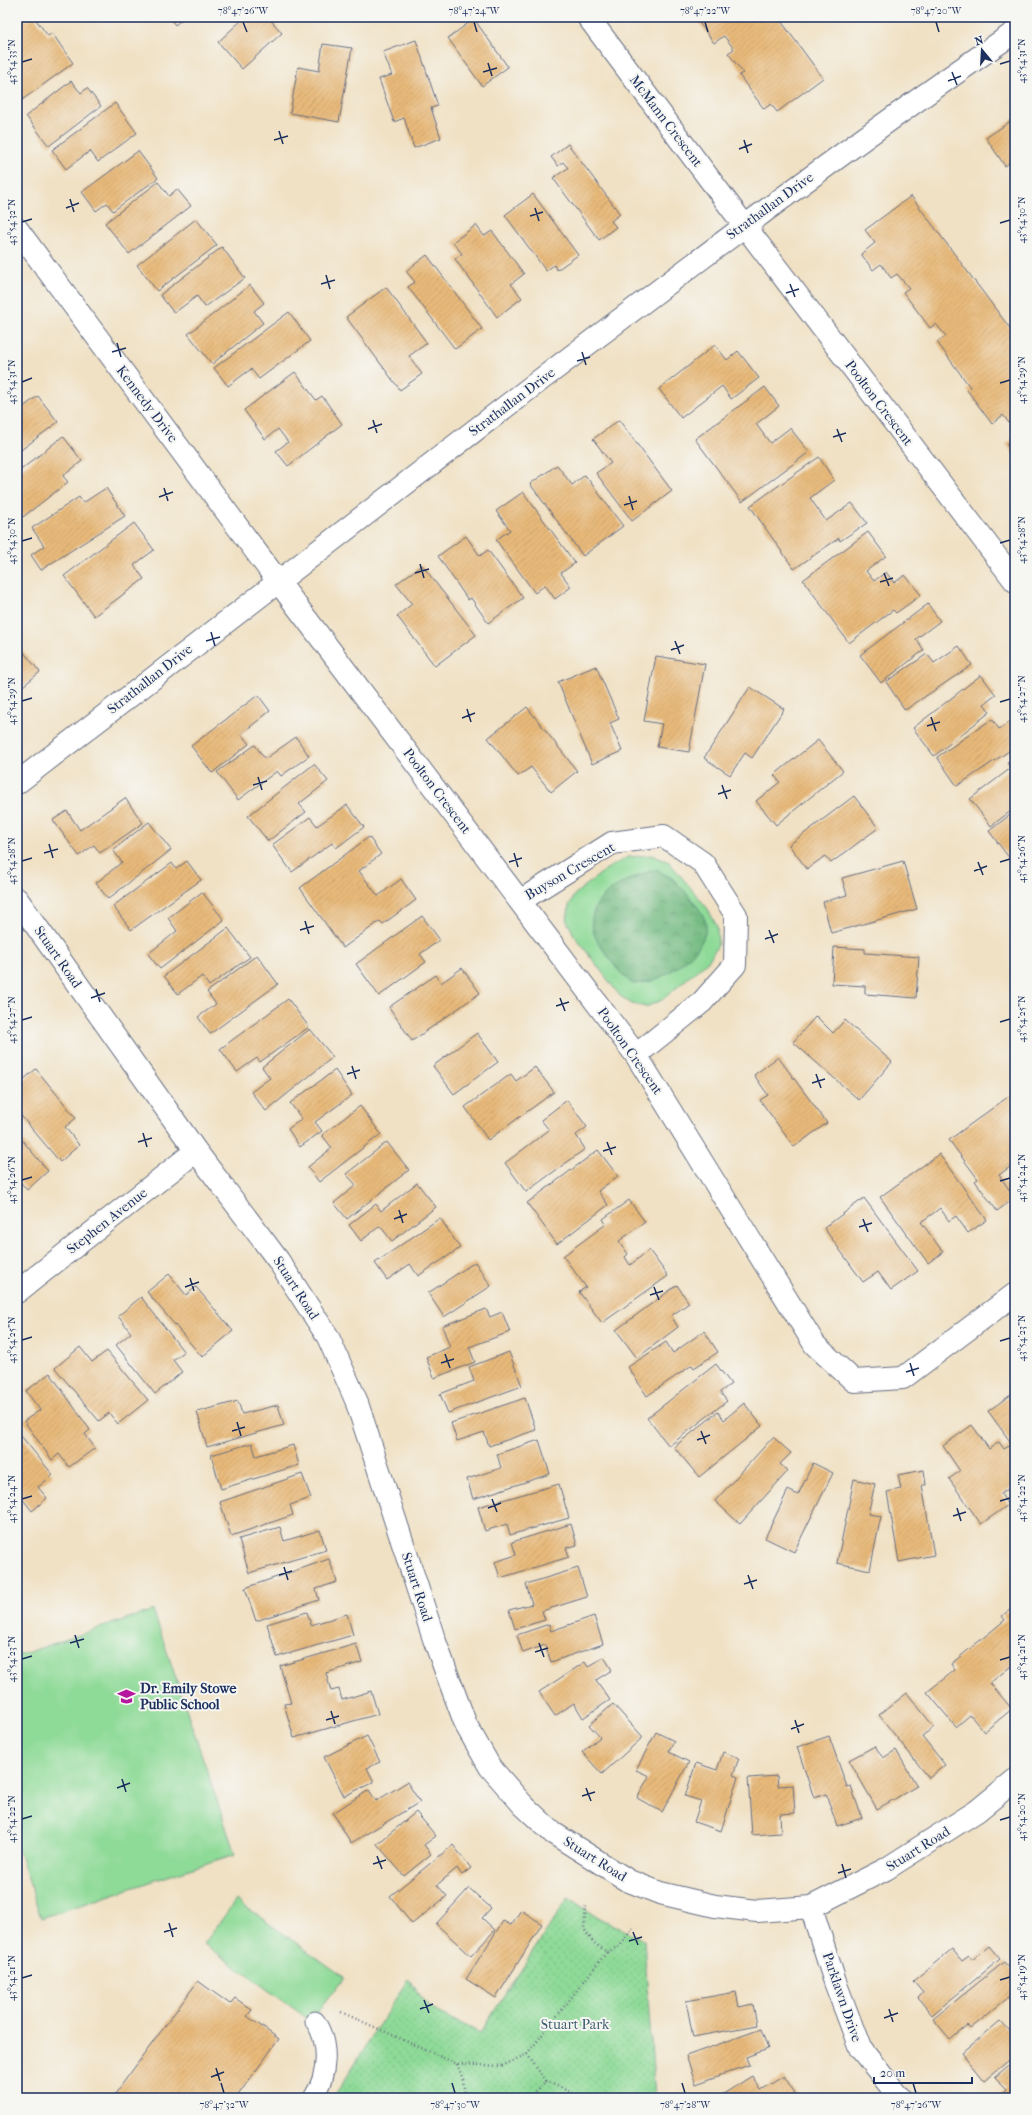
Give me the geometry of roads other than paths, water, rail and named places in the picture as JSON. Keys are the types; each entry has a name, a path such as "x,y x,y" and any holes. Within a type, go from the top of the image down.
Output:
{"street":[{"name":"McMann Crescent","path":"588,17 744,225"},
{"name":"Strathallan Drive","path":"17,783 277,580 744,225 899,112 1015,32"},
{"name":"Poolton Crescent","path":"744,225 1015,582"},
{"name":"Kennedy Drive","path":"17,229 277,580"},
{"name":"Poolton Crescent","path":"277,580 636,1055 815,1345 854,1381 903,1378 1015,1294"},
{"name":"Buyson Crescent","path":"520,901 612,843 664,836 703,863 736,916 735,964 702,1002 636,1055"},
{"name":"Stuart Road","path":"17,899 196,1151 278,1260 328,1337 356,1400 434,1639 466,1725 490,1767 523,1805 553,1833 629,1881 660,1893 715,1906 757,1911 811,1907 886,1869 977,1812 1015,1780"},
{"name":"Stephen Avenue","path":"17,1292 196,1151"},
{"name":"Parklawn Drive","path":"811,1907 835,1982 860,2048 900,2098"}],"lane":[{"path":"313,2098 320,2087 326,2065 323,2032 315,2021"}],"place":[{"name":"Dr. Emily Stowe Public School","path":"127,1696"}],"park label":[{"name":"Stuart Park","path":"575,2024"}]}
